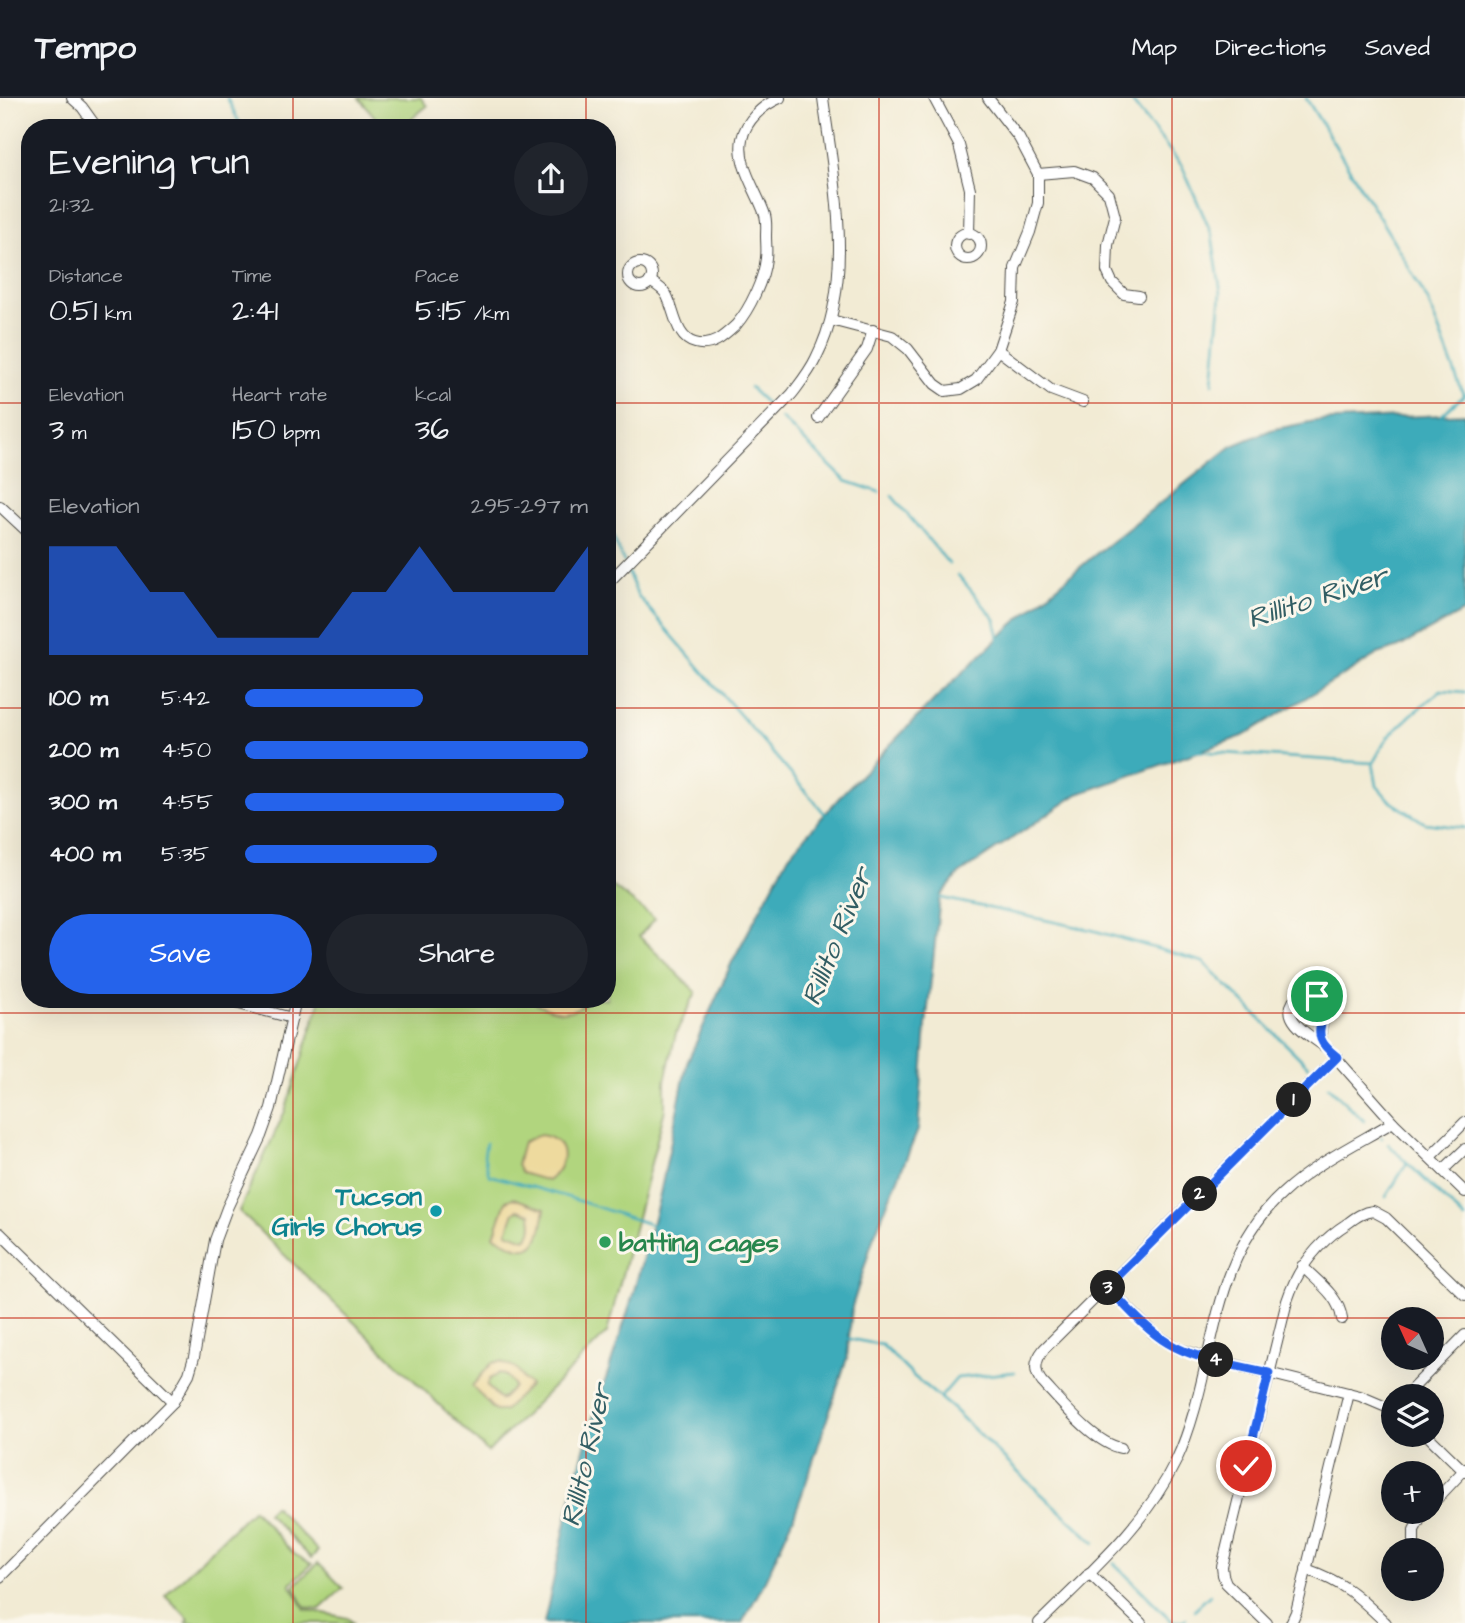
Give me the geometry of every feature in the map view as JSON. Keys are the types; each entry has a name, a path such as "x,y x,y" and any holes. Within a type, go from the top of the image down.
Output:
{"street":[{"path":"72,98 91,119"},
{"path":"650,281 666,293 680,332 691,343 705,345 719,340 741,319 756,293 766,259 766,219 742,158 742,141 752,118 764,106 780,98"},
{"path":"616,575 792,394 816,358 831,320 836,294 839,238 823,98"},
{"path":"934,98 959,145 970,189 969,234"},
{"path":"831,320 892,336 908,349 935,384 945,390 961,389 976,380 998,350 1014,302 1015,268 1030,232 1038,203 1038,174 1019,138 988,98"},
{"path":"1038,174 1074,171 1093,178 1109,194 1115,216 1108,245 1107,271 1112,282 1124,294 1139,296"},
{"path":"818,418 867,349 873,330"},
{"path":"998,350 1051,390 1083,402"},
{"path":"0,506 21,526"},
{"path":"1323,1044 1320,1032 1325,1013 1324,1003 1313,993 1303,993 1292,1004 1292,1017 1311,1038 1323,1044 1337,1057 1393,1122 1465,1192"},
{"path":"254,1008 292,1018"},
{"path":"0,1577 173,1402 189,1374 215,1240 271,1108 294,1008"},
{"path":"1121,1448 1107,1444 1095,1435 1042,1382 1036,1373 1036,1360 1337,1057"},
{"path":"1039,1623 1133,1527 1167,1477 1190,1427 1228,1276 1246,1237 1282,1193 1304,1176 1393,1122"},
{"path":"1430,1157 1465,1122"},
{"path":"1443,1170 1465,1149"},
{"path":"1267,1623 1232,1589 1223,1575 1222,1567 1286,1301 1302,1266 1331,1234 1358,1215 1373,1211 1386,1218 1465,1295"},
{"path":"0,1233 173,1402"},
{"path":"1302,1266 1333,1297 1340,1307 1342,1319"},
{"path":"1107,1287 1161,1339 1179,1349 1381,1404"},
{"path":"1417,1384 1465,1335"},
{"path":"1291,1623 1296,1612 1349,1393"},
{"path":"1439,1447 1464,1471 1444,1492"},
{"path":"1306,1569 1347,1587 1386,1623"},
{"path":"1089,1573 1141,1623"}],"green space":[{"path":"359,98 421,98 427,106 411,119 376,119"},
{"path":"616,889 655,919 639,936 696,992 676,1033 665,1081 665,1109 607,1333 488,1452 239,1211 285,1111 318,1008 616,1008"},
{"path":"274,1506 318,1551 311,1558 267,1513"},
{"path":"253,1509 294,1554 312,1564 290,1584 305,1609 347,1618 354,1623 186,1623 189,1619 165,1595"},
{"path":"318,1563 343,1588 320,1609 305,1607 294,1586"}],"sand":[{"path":"548,1008 578,1008 563,1012"},
{"path":"539,1135 556,1141 563,1153 560,1167 548,1181 521,1173 517,1165 523,1142"},
{"path":"513,1198 545,1209 540,1235 533,1245 520,1248 494,1236 506,1201","holes":["518,1210 531,1214 532,1228 528,1237 525,1239 507,1232 514,1212"]},
{"path":"499,1361 517,1369 530,1385 504,1411 495,1411 472,1386 492,1363","holes":["502,1374 514,1387 501,1400 487,1386 490,1379"]}],"water":[{"name":"Rillito River","path":"1465,414 1465,611 1399,647 1378,654 1243,736 1078,794 959,874 940,897 918,1130 874,1236 852,1307 847,1358 807,1480 793,1519 762,1587 742,1623 544,1623 590,1427 630,1305 659,1199 687,1063 732,962 789,855 845,791 1011,626 1091,558 1232,446 1271,430 1315,421"}],"waterway":[{"path":"227,98 238,119"},
{"path":"1129,98 1182,166 1212,235 1221,293 1213,383"},
{"path":"1306,98 1428,301 1463,394"},
{"path":"750,388 769,406"},
{"path":"1442,415 1465,394"},
{"path":"781,418 846,481 879,492"},
{"path":"892,496 949,564"},
{"path":"616,544 624,562"},
{"path":"626,568 638,596 826,815"},
{"path":"958,575 995,619 999,639"},
{"path":"1465,692 1441,690 1387,738 1373,763 1377,786 1390,801 1425,823 1465,828"},
{"path":"1194,751 1373,763"},
{"path":"937,897 1092,930 1203,962 1309,1067"},
{"path":"1328,1086 1364,1121"},
{"path":"486,1143 484,1156 489,1175 652,1225"},
{"path":"1388,1144 1465,1219"},
{"path":"1386,1197 1407,1163"},
{"path":"845,1338 882,1345 1095,1543"},
{"path":"940,1398 957,1378 1015,1372"},
{"path":"1114,1563 1174,1623"},
{"path":"1194,1610 1210,1595"},
{"path":"1173,1622 1186,1619"}],"place":[{"name":"Tucson Girls Chorus","path":"436,1211"},
{"name":"batting cages","path":"605,1242"}],"route":[{"path":"1246,1466 1269,1373 1208,1358 1170,1344 1153,1333 1107,1287 1337,1057 1323,1044 1320,1036 1325,1008 1317,996"}]}
